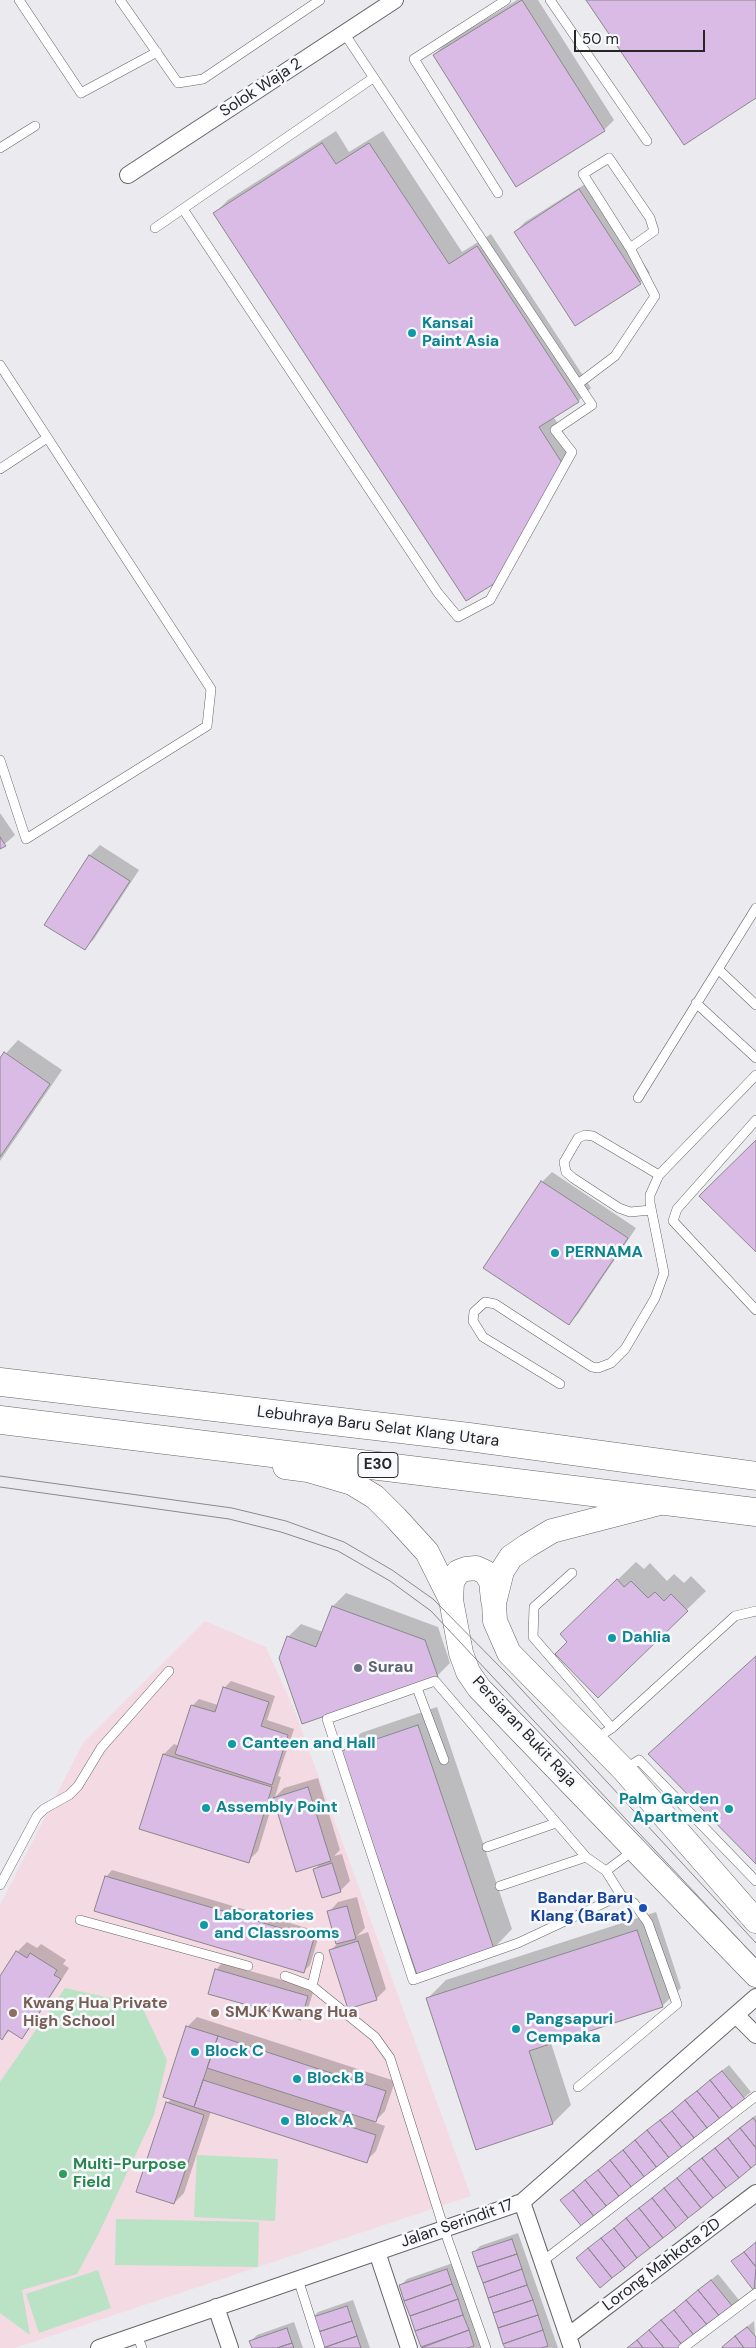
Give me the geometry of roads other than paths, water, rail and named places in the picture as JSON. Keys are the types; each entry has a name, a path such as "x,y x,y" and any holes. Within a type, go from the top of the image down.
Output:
{"highway":[{"name":"Lebuhraya Baru Selat Klang Utara","path":"0,1382 459,1436 756,1476"},
{"name":"E30","path":"0,1420 124,1433 756,1512"},
{"name":"E30","path":"668,1501 756,1526"}],"main road":[{"name":"Persiaran Bukit Raja","path":"124,1433 225,1459 308,1470 352,1483 375,1497 427,1552 450,1600 461,1653 468,1672 479,1688 595,1806 634,1850 756,1975"},
{"path":"494,1603 502,1571 511,1557 526,1546 552,1532 668,1501"},
{"path":"450,1600 452,1582 458,1572 466,1568 476,1568 486,1572 491,1581 495,1621 509,1653 603,1734 624,1770 756,1921"}],"street":[{"name":"Solok Waja 2","path":"128,175 395,0"},
{"name":"Jalan Serindit 17","path":"98,2348 139,2341 216,2307 522,2202 756,1997"},
{"path":"736,2015 756,2035"},
{"name":"Lorong Mahkota 2D","path":"570,2342 756,2194"},
{"path":"522,2202 570,2342"},
{"path":"377,2252 409,2348"},
{"path":"216,2307 230,2348"}],"lane":[{"path":"19,0 81,93 157,52"},
{"path":"120,0 178,83 203,79 320,0"},
{"path":"498,193 414,59 506,0"},
{"path":"550,0 647,141"},
{"path":"183,209 402,542 458,617 490,600 572,452 555,430 592,405 344,33"},
{"path":"155,228 373,78"},
{"path":"0,148 36,126"},
{"path":"578,384 615,356 655,296 630,248 583,174 610,158 650,218 654,232 630,248"},
{"path":"0,364 211,689 207,726 26,839 0,760"},
{"path":"0,469 47,438"},
{"path":"638,1098 756,908"},
{"path":"718,969 756,1005"},
{"path":"696,1003 756,1058"},
{"path":"560,1384 483,1338 473,1321 474,1312 485,1302 495,1304 592,1367 598,1368 612,1363 625,1349 656,1298 664,1273 656,1226 651,1210 650,1195 659,1175 756,1075"},
{"path":"756,1120 677,1209 673,1221 756,1310"},
{"path":"651,1210 630,1212 619,1208 573,1178 566,1172 564,1162 578,1138 585,1134 593,1136 659,1175"},
{"path":"572,1573 534,1607 533,1638 603,1734 736,1616 756,1611"},
{"path":"0,1884 37,1816 44,1809 69,1795 78,1786 101,1748 169,1671"},
{"path":"578,2087 677,2004 648,1923 634,1903 621,1895 606,1871 586,1857 556,1823 435,1681 327,1719 413,1980 518,1943 621,1895"},
{"path":"417,1688 444,1760"},
{"path":"624,1770 639,1760 756,1881"},
{"path":"487,1847 556,1823"},
{"path":"606,1871 634,1850"},
{"path":"500,1886 586,1857"},
{"path":"80,1920 248,1966"},
{"path":"312,1986 319,1957"},
{"path":"285,1976 312,1986 375,2037 390,2058 444,2229 486,2348"},
{"path":"542,2261 756,2096"},
{"path":"298,2279 320,2348"},
{"path":"683,2348 756,2293"}],"tram line":[{"path":"0,1476 232,1508 286,1521 344,1542 392,1570 433,1599 509,1676 756,1943"},
{"path":"0,1487 229,1519 281,1532 338,1551 390,1581 431,1611 756,1958"}],"place":[{"name":"Kansai Paint Asia","path":"412,333"},
{"name":"PERNAMA","path":"555,1253"},
{"name":"Dahlia","path":"612,1638"},
{"name":"Surau","path":"358,1668"},
{"name":"Canteen and Hall","path":"232,1744"},
{"name":"Assembly Point","path":"206,1808"},
{"name":"Palm Garden Apartment","path":"729,1809"},
{"name":"Bandar Baru Klang (Barat)","path":"643,1908"},
{"name":"Laboratories and Classrooms","path":"204,1925"},
{"name":"Kwang Hua Private High School","path":"13,2013"},
{"name":"SMJK Kwang Hua","path":"215,2013"},
{"name":"Pangsapuri Cempaka","path":"516,2029"},
{"name":"Block C","path":"195,2052"},
{"name":"Block B","path":"297,2079"},
{"name":"Block A","path":"285,2121"},
{"name":"Multi-Purpose Field","path":"63,2174"}]}
